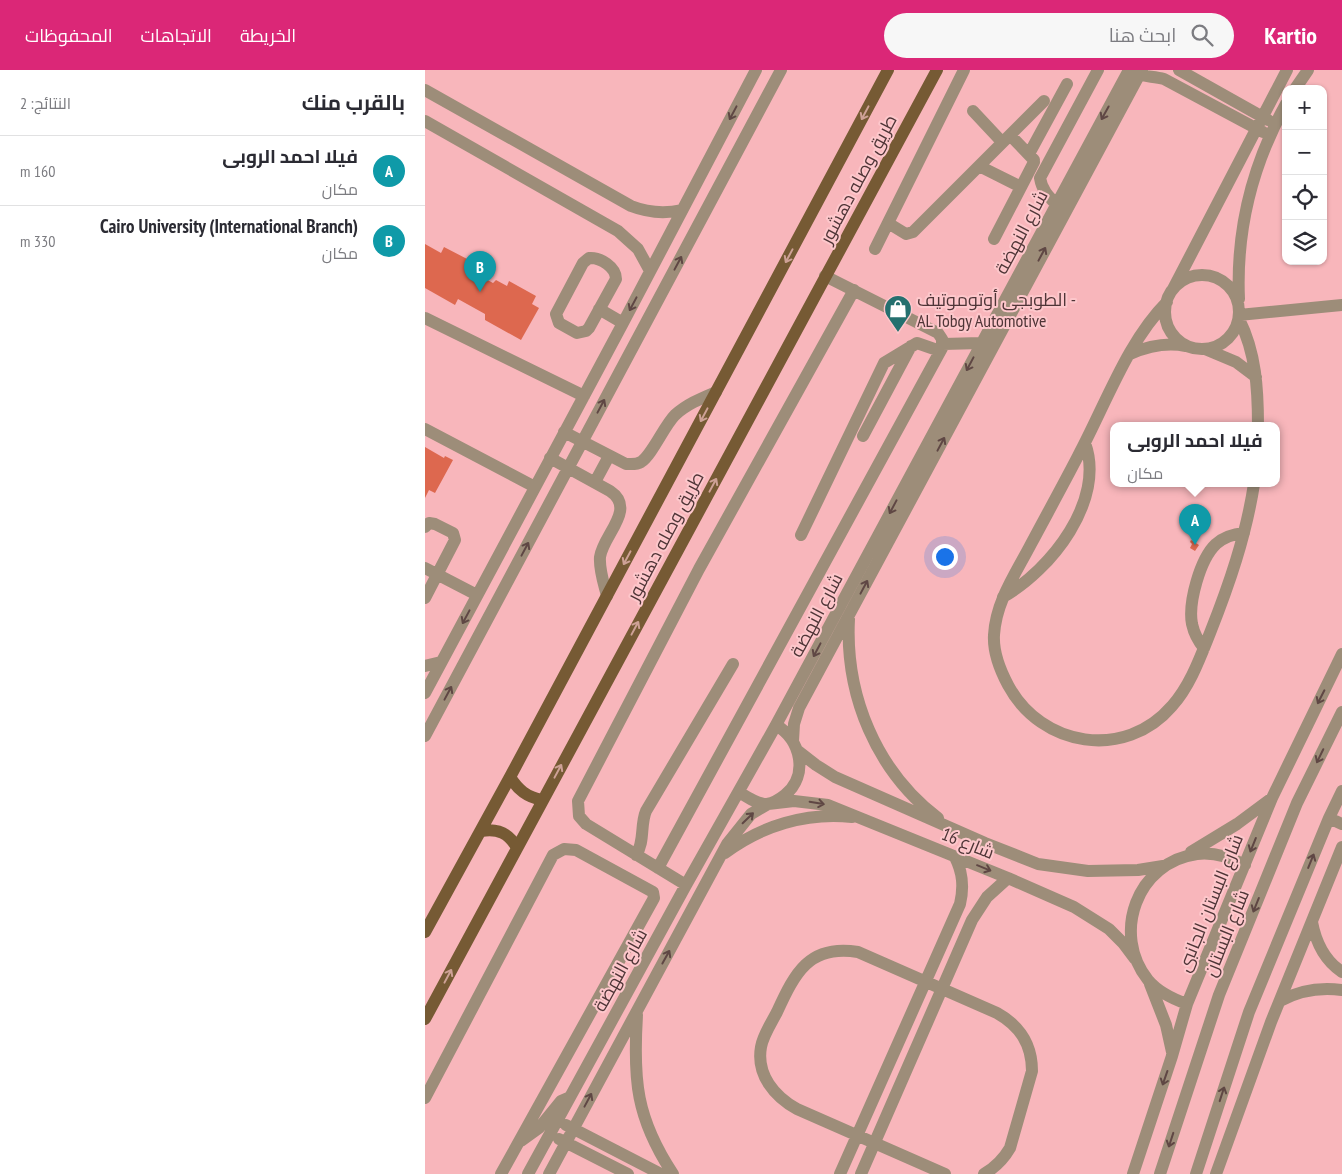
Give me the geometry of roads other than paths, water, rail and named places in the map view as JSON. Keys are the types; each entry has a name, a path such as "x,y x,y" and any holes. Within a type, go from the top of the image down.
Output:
{"main road":[{"name":"طريق وصله دهشور","path":"425,932 481,831 888,70"},
{"name":"طريق وصله دهشور","path":"425,1019 937,70"},
{"path":"510,777 520,790 542,800"},
{"path":"481,831 489,829 498,830 513,840 517,848"}],"street":[{"path":"425,693 756,70"},
{"path":"425,736 781,70"},
{"path":"875,249 965,70"},
{"path":"1056,204 1042,188 1040,178 1098,70"},
{"path":"1179,70 1272,130"},
{"path":"1253,487 1244,533 1228,584 1204,648 1173,706 1145,729 1122,738 1098,740 1075,737 1052,729 1019,702 1004,678 995,650 994,636 1002,598 1085,443 1142,331 1167,302 1287,70"},
{"path":"1298,85 1308,70"},
{"path":"1135,71 1164,79 1259,122"},
{"name":"شارع النهضة","path":"549,1174 727,844 751,814 780,799 793,786 799,769 794,724 799,708 844,612 981,343 1025,274 1056,204 1135,71"},
{"name":"شارع النهضة","path":"528,1174 686,885 776,726 844,612 1135,71"},
{"path":"994,239 1021,187 1032,158 1067,84"},
{"path":"425,90 631,206 650,212 661,213 682,210"},
{"path":"888,223 906,234 913,232 1044,101"},
{"path":"973,111 1032,158 1043,173"},
{"path":"1205,349 1227,340 1237,326 1239,313 1238,264 1242,226 1253,180 1272,130 1282,111"},
{"path":"425,121 618,231 638,249 650,271"},
{"path":"979,166 1021,187"},
{"path":"589,258 595,258 613,268 616,276 615,282 599,309 589,328 577,334 559,323 557,319 557,310 584,260 589,258"},
{"path":"1173,289 1190,277 1203,274 1223,281 1237,297 1239,313 1251,347 1256,377 1258,422"},
{"path":"658,868 942,348 942,339 938,333 825,276"},
{"path":"686,885 582,821 577,806 579,796 699,569 854,290"},
{"path":"1167,302 1165,316 1169,329 1177,339 1189,346"},
{"path":"1239,313 1342,305"},
{"path":"599,309 623,323"},
{"path":"425,318 584,396"},
{"path":"801,534 884,363 917,343 942,348 981,343"},
{"path":"1130,354 1154,346 1172,344 1189,346 1205,349 1236,362 1256,377"},
{"path":"863,436 912,345"},
{"path":"564,432 626,464 633,464 646,458 669,421 677,414 694,402 716,392"},
{"path":"425,429 535,487"},
{"path":"1002,598 1019,588 1036,573 1055,552 1071,529 1083,502 1091,476 1091,465 1085,443"},
{"path":"595,482 609,456"},
{"path":"550,458 615,494 621,502 621,513 606,539 600,556 600,565 607,596"},
{"path":"425,527 432,522 450,531 455,536 455,540 425,598"},
{"path":"1204,648 1195,633 1191,616 1200,572 1207,555 1216,544 1229,536 1244,533"},
{"path":"425,568 477,595"},
{"path":"844,612 855,690 862,715 872,738 900,781 936,816 957,831"},
{"name":"شارع البستان الجانبى","path":"1133,1174 1187,1004 1271,798 1342,654"},
{"path":"425,666 441,662"},
{"path":"636,854 640,847 641,824 645,811 733,664"},
{"name":"شارع البستان","path":"1160,1174 1219,996 1297,803 1342,712"},
{"name":"شارع 16","path":"776,726 783,730 816,766 835,777 957,831 1038,864 1063,868 1113,871 1163,866"},
{"path":"1196,1174 1249,1012 1329,818 1342,791"},
{"path":"739,792 756,801 768,804"},
{"path":"1172,1056 1164,1018 1149,982 1135,959 1130,939 1131,918 1137,898 1148,880 1163,866 1219,836 1271,798"},
{"name":"شارع 16","path":"768,804 783,801 817,802 840,809 1008,878 1074,907 1092,918 1109,929 1135,959"},
{"path":"721,856 752,836 787,822 832,816 862,819"},
{"path":"1329,818 1342,824"},
{"path":"1216,1174 1271,1022 1342,847"},
{"path":"425,1098 553,855 564,849 576,850 653,892 654,898 501,1174"},
{"path":"1182,857 1198,854 1215,854 1245,864"},
{"path":"840,1174 960,904 963,885 955,857"},
{"path":"861,1174 976,912 993,890 1008,878"},
{"path":"1312,922 1317,944 1329,962 1342,972"},
{"path":"945,1174 797,1109 786,1103 768,1084 763,1072 761,1046 793,978 811,960 822,954 846,950 858,952 997,1013 1008,1019 1024,1037 1032,1059 1032,1071 1010,1148 1003,1160 984,1174"},
{"path":"1149,982 1173,999 1187,1004"},
{"path":"1280,1001 1295,994 1321,988 1342,990"},
{"path":"637,1010 635,1056 639,1101 655,1144 673,1174"},
{"path":"518,1144 539,1128 561,1101 570,1097"},
{"path":"557,1121 661,1174"},
{"path":"550,1135 628,1174"}],"place":[{"name":"Cairo University (International Branch)","path":"480,292"},
{"name":"الطوبجى أوتوموتيف - AL Tobgy Automotive","path":"898,333"},
{"name":"فيلا احمد الروبى","path":"1195,545"}]}
